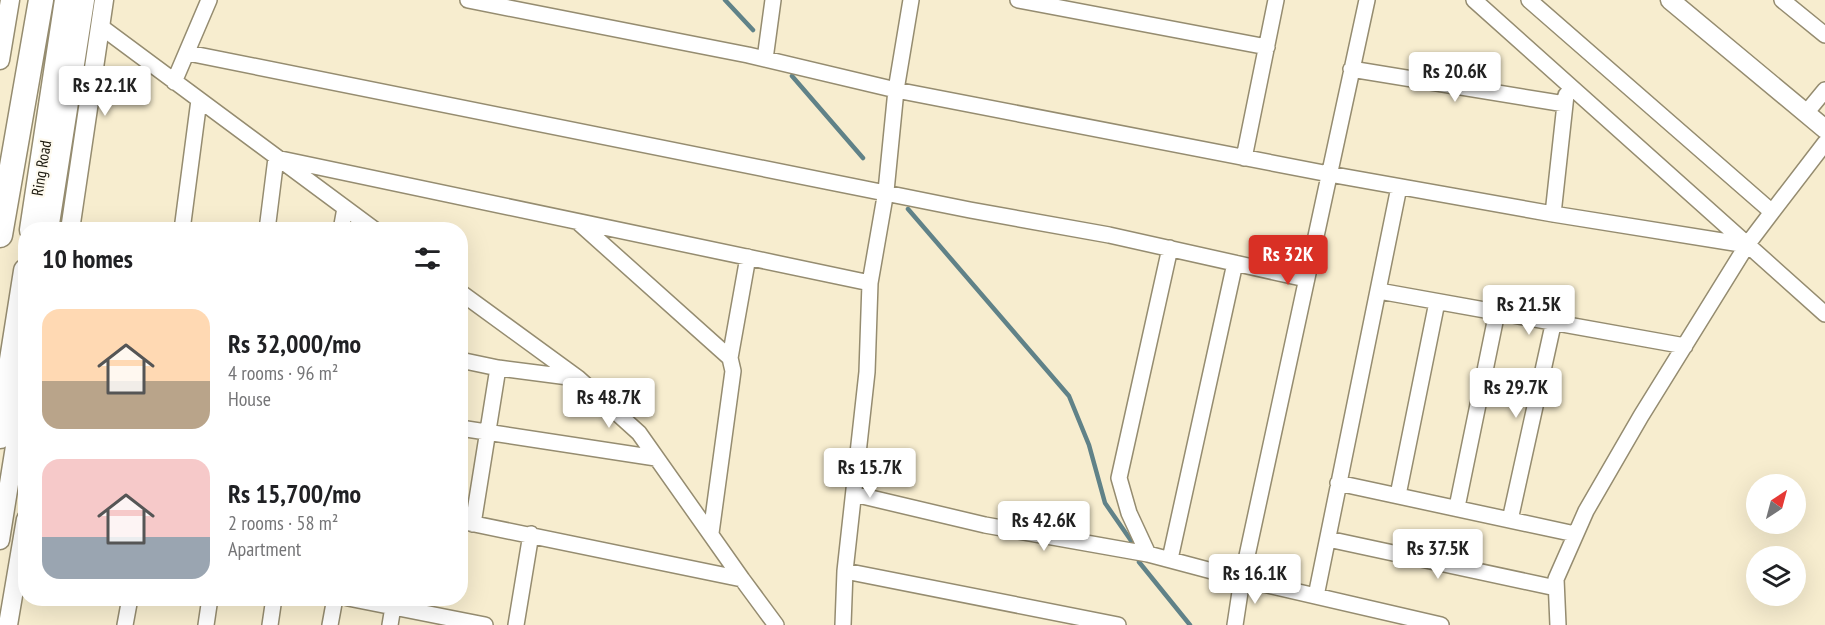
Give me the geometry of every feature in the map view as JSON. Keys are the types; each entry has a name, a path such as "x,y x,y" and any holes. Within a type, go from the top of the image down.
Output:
{"highway":[{"name":"Ring Road","path":"0,235 41,0"},
{"name":"Ring Road","path":"33,222 68,0"},
{"path":"14,439 18,383"}],"street":[{"path":"0,60 10,0"},
{"path":"50,222 85,0"},
{"path":"71,222 104,0"},
{"path":"174,82 209,0"},
{"path":"468,0 765,58 896,90 1244,158 1553,214 1747,245"},
{"path":"765,58 773,0"},
{"path":"843,625 845,571 867,372 870,283 886,191 896,90 911,0"},
{"path":"1018,0 1267,47"},
{"path":"1244,158 1276,0"},
{"path":"1235,625 1242,579 1367,0"},
{"path":"1474,0 1825,314"},
{"path":"1529,0 1772,212"},
{"path":"1670,0 1825,129"},
{"path":"1782,0 1825,35"},
{"path":"100,26 364,222"},
{"path":"188,53 1170,248 1306,279"},
{"path":"1351,69 1565,104"},
{"path":"1553,214 1567,85"},
{"path":"1806,113 1825,90"},
{"path":"183,222 200,100"},
{"path":"1558,625 1556,579 1575,534 1641,416 1747,245 1825,143"},
{"path":"276,158 870,283"},
{"path":"268,222 276,158"},
{"path":"1316,596 1399,187"},
{"path":"342,222 345,208"},
{"path":"576,220 730,358"},
{"path":"1148,554 1129,513 1119,478 1170,248"},
{"path":"711,533 733,371 730,358 748,257"},
{"path":"1170,559 1235,263"},
{"path":"1379,291 1497,312 1553,325 1685,346"},
{"path":"468,298 578,378 639,434 776,625"},
{"path":"1398,495 1437,302"},
{"path":"1457,507 1497,312"},
{"path":"1510,520 1553,325"},
{"path":"468,362 498,368 578,378"},
{"path":"468,518 488,433 498,368"},
{"path":"0,540 18,419"},
{"path":"468,429 656,458"},
{"path":"1338,483 1575,534"},
{"path":"854,494 985,525 1148,554 1242,579 1441,625"},
{"path":"468,522 742,579"},
{"path":"516,625 531,534"},
{"path":"1328,539 1556,588"},
{"path":"8,625 18,566"},
{"path":"845,571 1118,625"},
{"path":"125,625 128,606"},
{"path":"206,625 209,606"},
{"path":"270,625 273,606"},
{"path":"330,625 334,606"},
{"path":"388,606 449,622 485,625"},
{"path":"390,625 393,607"}],"waterway":[{"path":"725,0 753,30"},
{"path":"792,76 863,158"},
{"path":"908,209 1069,396 1089,445 1105,503 1132,542"},
{"path":"1139,562 1190,625"}]}
